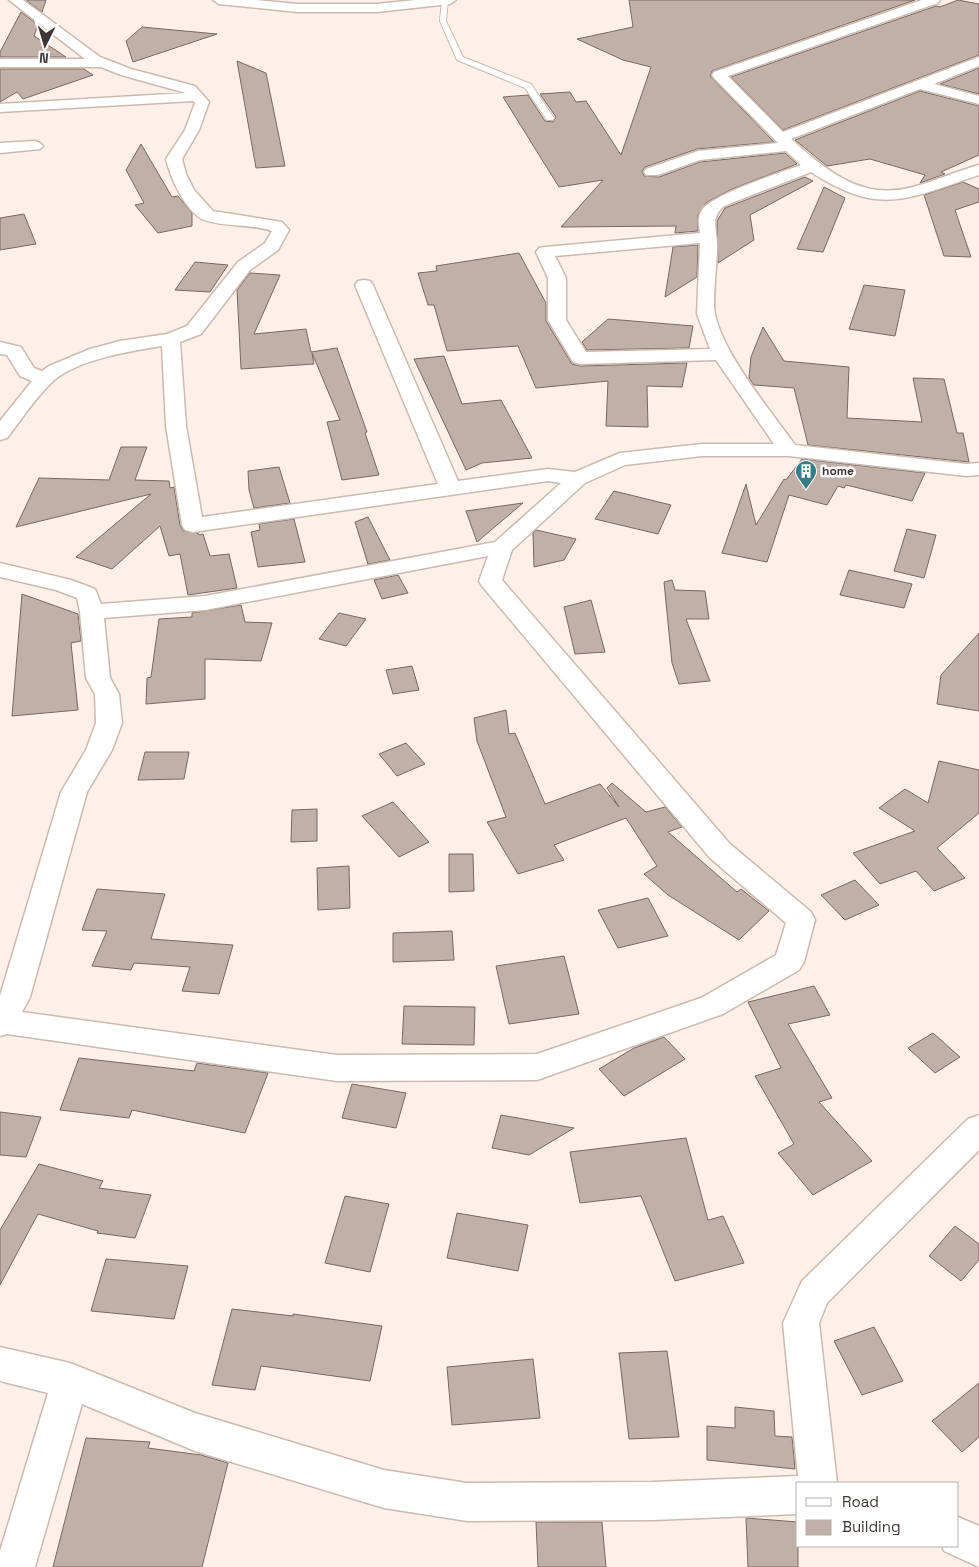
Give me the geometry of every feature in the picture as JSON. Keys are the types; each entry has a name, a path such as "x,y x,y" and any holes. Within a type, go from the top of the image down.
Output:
{"street":[{"path":"0,434 44,379 56,370 97,353 120,347 171,339 194,330 244,266 272,246 281,230 276,226 208,216 200,210 176,171 174,159 192,130 202,102 190,89 126,72 95,60 44,19 15,0"},
{"path":"219,0 297,8 377,8 450,0"},
{"path":"934,0 719,75 812,166 838,182 858,190 877,196 912,192 979,170"},
{"path":"652,172 698,156 786,142 919,84 979,61"},
{"path":"0,63 102,63"},
{"path":"919,84 979,100"},
{"path":"0,108 199,97"},
{"path":"0,148 35,146"},
{"path":"789,450 721,354 706,314 709,237 706,220 709,211 718,203 812,166"},
{"path":"709,237 545,252 557,278 557,320 580,358 721,354"},
{"path":"364,285 451,489"},
{"path":"171,339 176,426 193,525 548,475 578,479"},
{"path":"0,348 14,351 27,372 44,379"},
{"path":"0,570 63,585 88,594 92,612 98,678 107,694 108,723 99,750 74,792 4,1009 337,1068 537,1067 712,1006 789,962 801,920 720,851 490,582 502,547 578,479 620,460 702,450 789,450 966,470 979,469"},
{"path":"92,612 205,603 502,547"},
{"path":"818,1482 801,1323 814,1292 979,1129"},
{"path":"0,1364 70,1381 195,1432 384,1489 402,1492 467,1502 652,1502 796,1495"},
{"path":"15,1567 70,1381"},
{"path":"959,1537 979,1547"}],"lane":[{"path":"445,0 442,21 460,58 528,86 550,118"}],"building":[{"path":"46,0 42,12 27,1"},
{"path":"629,0 915,0 712,71 710,76 774,142 697,149 645,167 642,171 644,176 659,177 700,162 785,153 797,164 732,189 707,202 698,215 698,231 675,233 676,226 561,227 603,180 559,187 503,97 528,95 545,121 553,122 556,117 540,94 570,92 576,102 586,101 621,155 651,67 623,60 577,39 633,27"},
{"path":"958,0 979,4 979,55 783,130 731,77 936,6 940,7"},
{"path":"21,12 38,25 34,36 66,57 0,57 0,52"},
{"path":"142,27 217,34 133,62 126,41"},
{"path":"237,61 266,73 285,166 256,168"},
{"path":"979,68 979,94 940,84"},
{"path":"0,69 84,69 93,75 23,99 17,92 0,102"},
{"path":"920,91 979,106 979,155 941,172 945,174 920,183 925,175 870,159 827,166 795,140"},
{"path":"141,144 172,197 178,196 192,213 192,226 158,233 135,205 144,203 126,170"},
{"path":"805,177 813,181 750,215 754,240 718,263 717,221 725,208"},
{"path":"963,182 979,189 979,202 955,210 971,257 944,256 924,195"},
{"path":"824,187 845,198 823,252 797,249"},
{"path":"24,214 36,244 0,250 0,218"},
{"path":"698,245 697,277 665,297 673,247"},
{"path":"519,253 546,303 546,321 572,364 580,366 687,363 682,387 647,386 648,427 606,426 608,381 536,388 518,346 447,351 434,305 428,305 418,273 437,271 436,266"},
{"path":"195,262 228,265 210,292 175,290"},
{"path":"250,273 280,275 254,334 306,329 311,352 337,348 367,432 365,433 379,475 342,480 327,422 340,420 312,353 314,364 241,369 237,290"},
{"path":"864,285 905,290 895,336 849,329"},
{"path":"608,319 693,326 689,348 587,350 582,342"},
{"path":"763,327 784,361 849,367 847,418 922,422 913,378 944,379 957,433 963,433 969,462 808,445 794,388 754,385 749,378 751,357"},
{"path":"444,356 462,404 501,400 532,458 482,463 466,470 414,359"},
{"path":"121,447 147,447 135,480 169,481 170,488 174,487 180,525 183,531 198,533 199,535 203,534 210,556 229,554 237,588 188,595 180,554 169,556 160,526 112,569 76,557 151,494 16,527 39,478 109,480"},
{"path":"802,459 925,473 912,501 846,485 844,488 838,486 827,505 789,495 767,562 722,553 746,484 756,525 784,479 786,480"},
{"path":"279,467 290,503 254,508 249,490 248,471"},
{"path":"614,491 671,505 658,534 595,519"},
{"path":"523,503 477,542 466,511"},
{"path":"368,517 390,560 368,564 355,522"},
{"path":"294,519 305,562 258,567 251,532 260,530 259,524"},
{"path":"907,529 936,535 924,578 894,571"},
{"path":"536,530 576,539 564,560 534,567 533,533"},
{"path":"849,570 912,584 904,608 840,595"},
{"path":"398,575 408,593 382,599 374,580"},
{"path":"672,580 675,590 705,591 709,619 686,619 710,681 679,684 672,663 664,582"},
{"path":"22,594 78,614 81,641 71,643 78,710 12,716"},
{"path":"591,600 605,652 575,654 564,607"},
{"path":"241,605 245,622 272,623 261,661 205,659 205,699 146,704 147,678 151,677 159,619 192,617 192,613"},
{"path":"339,613 366,619 346,646 319,639"},
{"path":"979,633 979,711 937,704 941,675"},
{"path":"412,666 419,690 393,694 386,670"},
{"path":"506,710 509,734 515,733 545,804 600,784 619,807 607,788 612,783 646,812 665,807 682,827 668,832 737,892 741,889 769,911 739,940 668,895 644,874 657,866 626,818 554,845 564,860 518,874 487,822 506,817 477,741 474,718"},
{"path":"406,743 425,764 397,776 379,754"},
{"path":"145,752 189,752 184,779 138,780"},
{"path":"939,761 979,770 979,813 937,848 965,878 934,891 916,871 880,884 853,853 915,831 879,808 905,789 928,803"},
{"path":"393,802 429,842 399,857 362,816"},
{"path":"317,809 317,841 291,842 292,810"},
{"path":"449,854 473,854 474,891 449,892"},
{"path":"349,866 350,908 318,910 317,868"},
{"path":"855,880 879,905 845,920 821,895"},
{"path":"97,889 165,894 151,939 233,945 219,994 182,991 190,967 134,963 131,970 92,966 107,931 82,930"},
{"path":"648,898 668,936 618,948 598,910"},
{"path":"452,931 454,960 393,962 393,933"},
{"path":"564,956 579,1014 509,1024 496,966"},
{"path":"814,986 830,1015 788,1024 832,1098 819,1102 872,1161 813,1195 778,1153 794,1144 755,1076 781,1068 748,1002"},
{"path":"404,1006 475,1007 474,1045 402,1044"},
{"path":"933,1033 960,1057 935,1073 908,1048"},
{"path":"664,1037 685,1059 624,1096 599,1069 634,1048"},
{"path":"79,1058 194,1071 197,1063 268,1073 245,1133 132,1110 129,1118 60,1110"},
{"path":"352,1084 406,1093 396,1128 342,1118"},
{"path":"0,1112 41,1117 26,1157 0,1155"},
{"path":"501,1115 574,1128 529,1155 492,1148"},
{"path":"686,1138 708,1220 723,1216 744,1263 675,1281 641,1196 580,1203 570,1152"},
{"path":"39,1164 103,1181 99,1188 151,1195 135,1238 97,1233 98,1231 38,1214 0,1285 0,1230"},
{"path":"345,1196 389,1204 370,1272 325,1263"},
{"path":"457,1213 528,1225 518,1271 447,1258"},
{"path":"955,1226 979,1244 979,1260 961,1281 929,1256"},
{"path":"106,1259 188,1266 174,1319 91,1311"},
{"path":"232,1309 293,1316 293,1314 382,1326 370,1381 261,1366 255,1390 212,1385"},
{"path":"874,1327 903,1381 862,1395 834,1341"},
{"path":"667,1351 679,1437 629,1439 619,1353"},
{"path":"533,1359 540,1418 452,1425 447,1367"},
{"path":"979,1383 979,1437 962,1452 932,1421"},
{"path":"735,1407 774,1411 775,1436 792,1437 795,1469 707,1460 707,1426 735,1428"},
{"path":"86,1438 150,1442 148,1448 201,1455 228,1463 202,1567 53,1567"},
{"path":"746,1518 796,1522 798,1567 748,1567"},
{"path":"536,1522 602,1522 606,1567 538,1567"}],"place":[{"name":"home","path":"806,490"}]}
